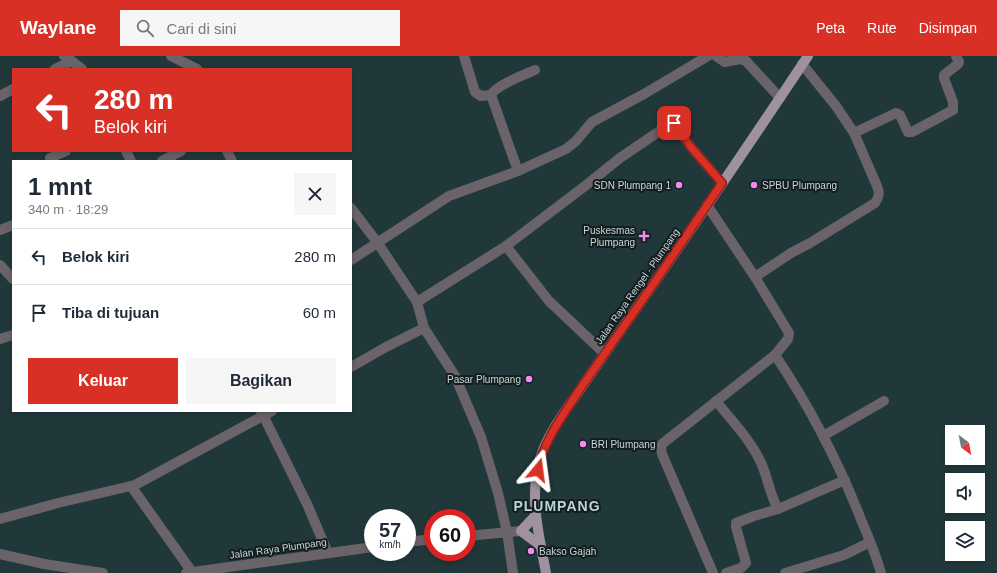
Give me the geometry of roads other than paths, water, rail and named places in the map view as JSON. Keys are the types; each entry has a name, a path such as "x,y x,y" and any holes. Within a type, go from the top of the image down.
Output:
{"main road":[{"name":"Jalan Raya Rengel - Plumpang","path":"546,573 536,515 535,486 541,456 547,441 604,353 669,262 805,60"},
{"path":"536,515 521,531 541,546"}],"street":[{"path":"171,56 195,68"},
{"path":"464,56 475,92 481,96 491,95 493,91 534,70"},
{"path":"352,259 449,196 518,170 566,149 576,141 592,122 644,94 708,56"},
{"path":"716,56 724,62 740,59 746,61 780,98"},
{"path":"854,133 896,113 900,115 908,132 912,132 953,110 953,102 944,75 958,64 959,62 956,56"},
{"path":"56,68 68,58 81,68"},
{"path":"755,277 791,253 875,203 879,197 877,186 854,133 805,60"},
{"path":"0,96 12,90"},
{"path":"491,95 518,170"},
{"path":"417,302 506,246 620,158 670,124 674,123 678,127 690,146 722,183"},
{"path":"50,158 64,152"},
{"path":"164,160 179,152"},
{"path":"707,205 755,277 788,333 788,339 775,355 662,444 662,454 713,573"},
{"path":"352,209 377,242 417,302 424,328 455,376 481,437 498,493 507,532 513,573"},
{"path":"0,230 12,225"},
{"path":"506,246 549,301 604,353"},
{"path":"0,265 12,278"},
{"path":"352,366 424,328"},
{"path":"0,339 12,335"},
{"path":"775,355 799,390 845,480 881,573"},
{"path":"716,401 749,443 761,464 774,502 778,509"},
{"path":"823,436 884,401"},
{"path":"0,519 58,503 131,486 148,479 265,413 328,553"},
{"path":"726,573 742,571 746,563 736,523 778,509 845,480"},
{"path":"131,486 189,573"},
{"path":"476,535 521,531"},
{"path":"785,573 844,554 870,542"},
{"name":"Jalan Raya Plumpang","path":"189,573 252,568 328,553 364,548"},
{"path":"0,554 29,561 103,573"}],"place":[{"name":"SDN Plumpang 1","path":"679,185"},
{"name":"SPBU Plumpang","path":"754,185"},
{"name":"Puskesmas Plumpang","path":"644,236"},
{"name":"Pasar Plumpang","path":"529,379"},
{"name":"BRI Plumpang","path":"583,444"},
{"name":"Bakso Gajah","path":"531,551"}],"district":[{"name":"PLUMPANG","path":"557,506"}]}
